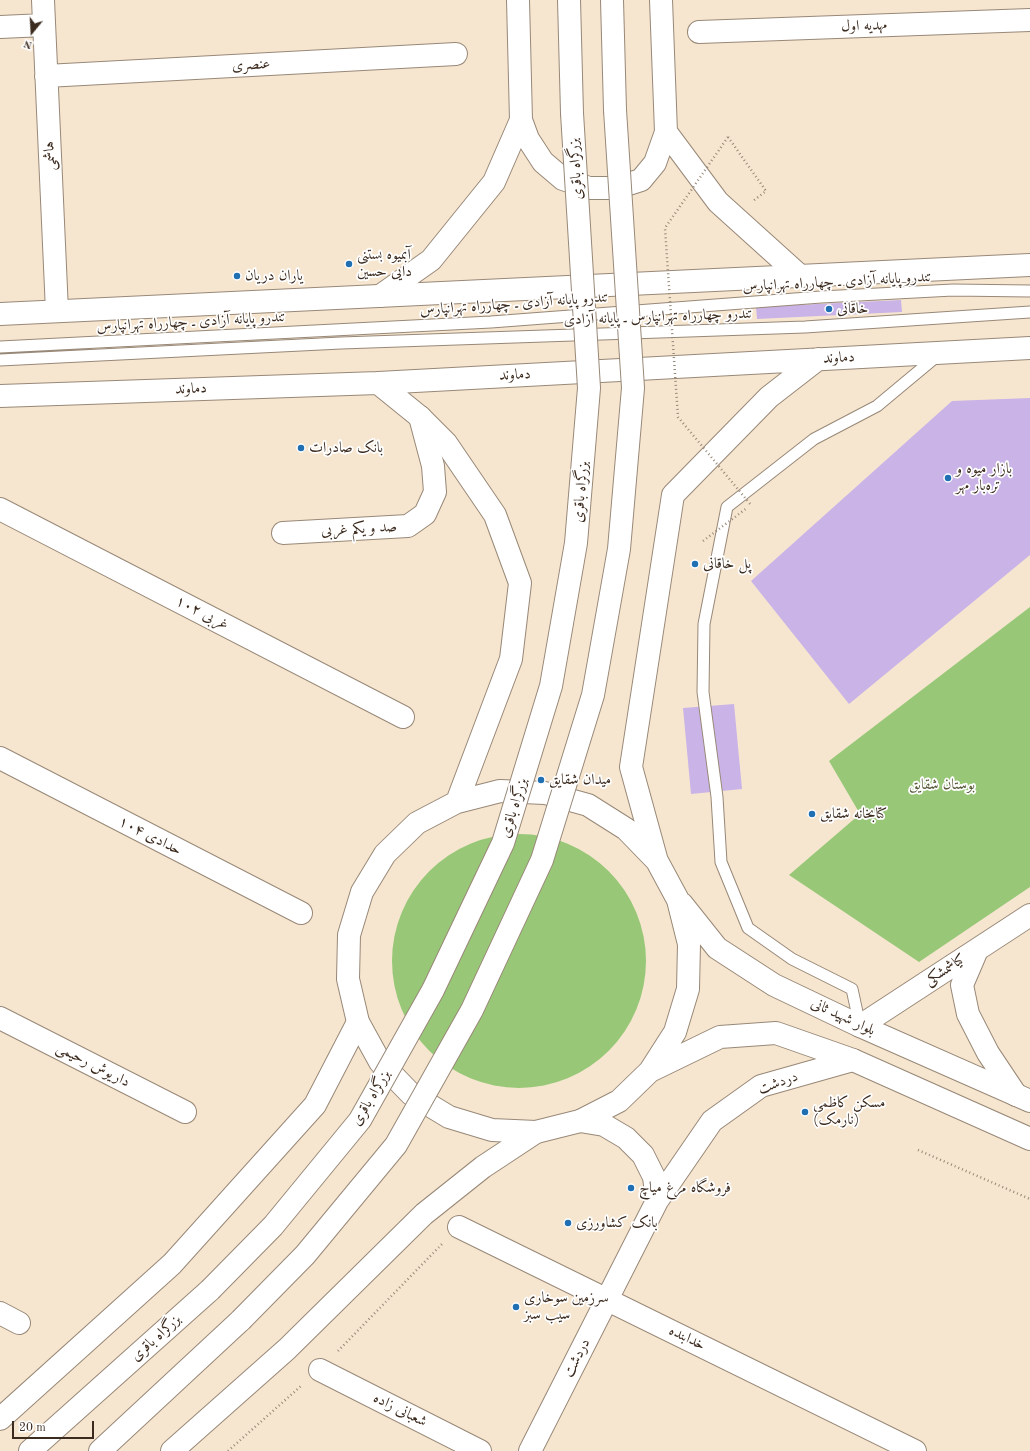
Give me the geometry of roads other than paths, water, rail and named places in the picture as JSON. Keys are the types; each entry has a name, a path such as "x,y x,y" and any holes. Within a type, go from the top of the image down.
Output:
{"main road":[{"name":"هاشمی","path":"42,0 58,311"},
{"path":"518,0 521,120 528,139 542,162 563,179 589,188 616,188 641,180 656,163 666,132 661,0"},
{"name":"بزرگراه باقری","path":"30,1451 210,1290 274,1226 360,1120 433,990 503,844 551,686 576,543 589,388 572,113 569,0"},
{"path":"100,1451 241,1320 306,1255 396,1145 472,1010 542,860 591,703 619,549 633,388 615,110 612,0"},
{"name":"مهدیه اول","path":"699,32 1030,20"},
{"path":"0,27 44,25"},
{"name":"عنصری","path":"46,76 456,54"},
{"path":"380,296 431,260 494,182 521,120"},
{"path":"666,132 718,202 800,276"},
{"path":"0,314 1030,265"},
{"name":"دماوند","path":"0,396 378,383 818,358 1030,348"},
{"path":"657,861 626,829 588,805 545,793 500,792 456,802 417,823 385,854 362,892 349,935 348,979 358,1022 380,1062 410,1094 449,1118 492,1130 536,1132 580,1121 618,1100 650,1071 674,1032 688,989 689,944 678,900 657,861 632,767 673,496 769,397 818,358"},
{"path":"378,383 420,417 446,443 495,514 520,583 511,659 456,802"},
{"name":"صد و یکم غربی","path":"283,533 408,526 425,514 434,492 433,466 420,417"},
{"name":"۱۰۲ غربی","path":"0,509 403,717"},
{"name":"حدادی ۱۰۴","path":"0,758 301,913"},
{"name":"بلوار شهید ثانی","path":"678,900 717,948 774,985 860,1026 1023,1098"},
{"name":"کیاشمشکی","path":"860,1026 1030,915"},
{"path":"976,950 962,985 968,1014 988,1053 1023,1098"},
{"name":"داریوش رحیمی","path":"0,1018 185,1112"},
{"path":"0,1419 178,1258 315,1106 358,1022"},
{"path":"650,1071 720,1037 776,1033 853,1060 1030,1139"},
{"name":"دردشت","path":"530,1451 657,1201 712,1121 761,1086 853,1060"},
{"path":"580,1121 604,1126 626,1138 643,1155 654,1177 657,1201"},
{"path":"172,1451 287,1349 424,1214 482,1167 536,1132"},
{"name":"خدابنده","path":"459,1227 914,1451"},
{"path":"0,1313 19,1323"},
{"name":"شعبانی زاده","path":"320,1370 480,1451"}],"lane":[{"name":"تندرو پایانه آزادی ـ چهارراه تهرانپارس","path":"0,347 491,322 820,297 953,290 1030,291"},
{"name":"تندرو چهارراه تهرانپارس ـ پایانه آزادی","path":"0,360 341,343 805,327 1030,312"},
{"path":"860,1026 852,989 792,959 748,928 721,862 717,797 703,692 704,624 727,508 814,439 877,406 942,352"}],"place":[{"name":"آبمیوه بستنی دایی حسین","path":"349,264"},
{"name":"یاران دریان","path":"237,276"},
{"name":"خاقانی","path":"829,309"},
{"name":"بانک صادرات","path":"301,448"},
{"name":"بازار میوه و تره‌بار مهر","path":"948,478"},
{"name":"پل خاقانی","path":"695,564"},
{"name":"میدان شقایق","path":"541,780"},
{"name":"کتابخانه شقایق","path":"812,814"},
{"name":"مسکن کاظمی (نارمک)","path":"805,1112"},
{"name":"فروشگاه مرغ میاچ","path":"631,1188"},
{"name":"بانک کشاورزی","path":"568,1223"},
{"name":"سرزمین سوخاری سیب سبز","path":"516,1307"}],"park label":[{"name":"بوستان شقایق","path":"942,785"}]}
